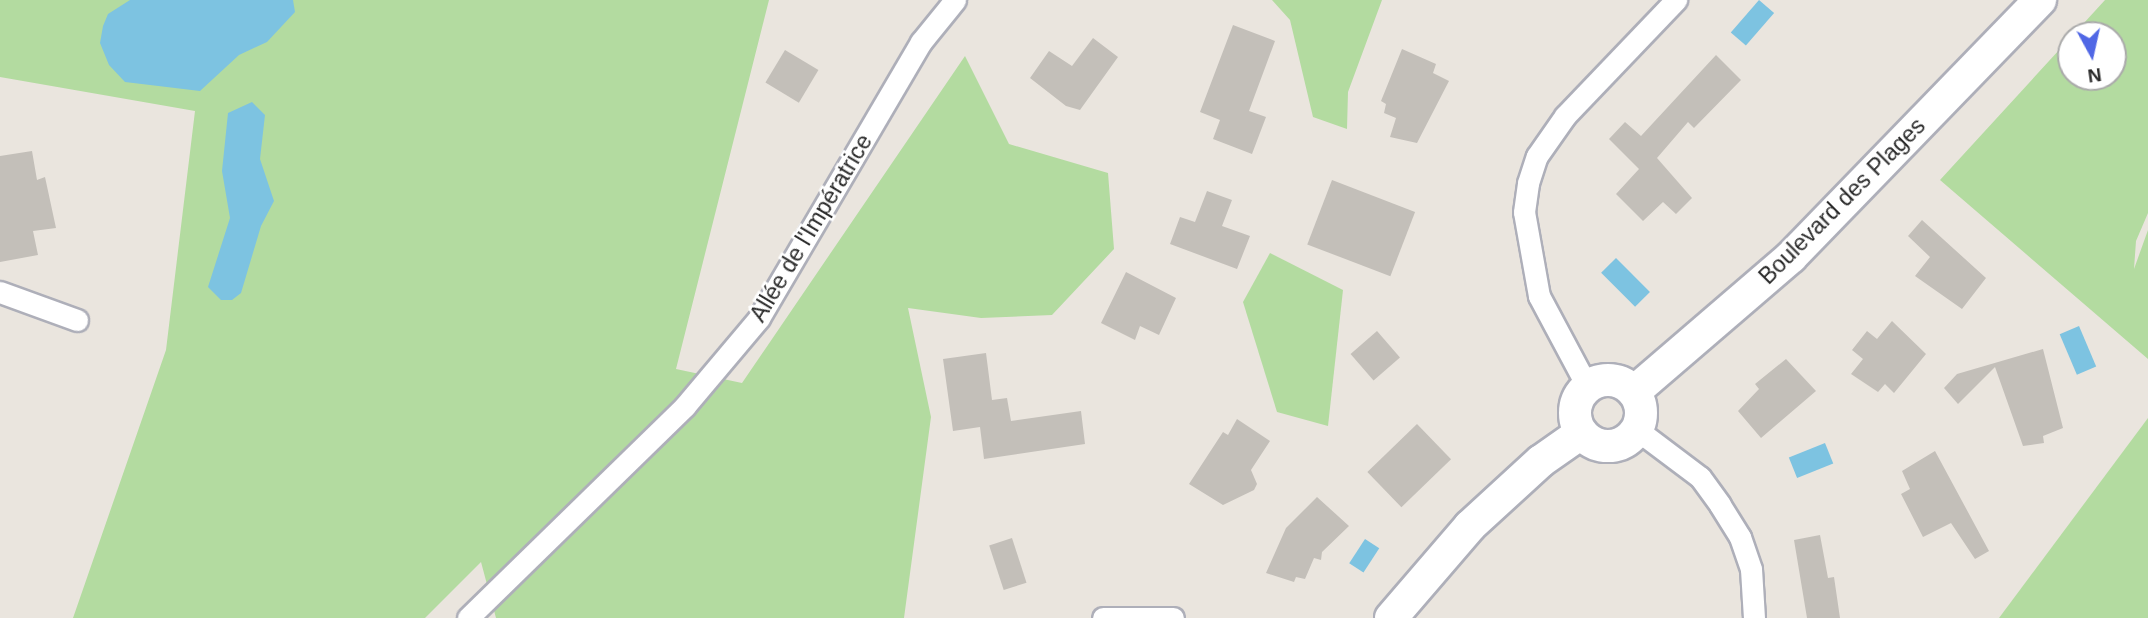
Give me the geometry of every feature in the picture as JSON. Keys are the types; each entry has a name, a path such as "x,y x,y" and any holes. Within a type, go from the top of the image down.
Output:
{"main road":[{"name":"Boulevard des Plages","path":"1633,392 1791,257 2040,0"},
{"path":"1611,380 1633,392 1640,404 1636,429 1616,444 1603,445 1581,433 1575,409 1587,386 1611,380"},
{"path":"1391,618 1425,573 1470,526 1541,461 1581,433"}],"street":[{"name":"Allée de l'Impératrice","path":"468,618 685,406 759,318 921,42 955,0"},
{"path":"1587,386 1539,296 1524,212 1528,183 1537,156 1565,116 1676,0"},
{"path":"0,292 77,320"},
{"path":"1636,429 1693,471 1720,505 1740,537 1751,569 1754,618"},
{"path":"1103,618 1173,618"}],"green space":[{"path":"0,0 769,0 676,369 742,383 965,56 1009,144 1108,173 1114,249 1052,315 981,318 908,308 931,417 904,618 496,618 481,562 425,618 73,618 166,350 195,111 0,77"},
{"path":"1272,0 1382,0 1348,92 1347,129 1313,117 1290,20"},
{"path":"2105,0 2148,0 2148,213 2136,241 2134,269 2148,230 2148,359 1940,180 2057,52 2057,91 2127,91 2127,21 2086,21"},
{"path":"1270,253 1343,290 1328,426 1277,412 1243,302"},
{"path":"2148,418 2148,618 1999,618"}],"water":[{"path":"130,0 293,0 295,12 267,42 239,55 200,91 125,82 109,65 100,43 103,26 108,14"},
{"path":"1759,0 1774,13 1746,46 1731,32"},
{"path":"252,102 265,115 260,159 274,201 261,226 241,293 232,300 221,300 208,287 230,218 222,171 228,113"},
{"path":"1616,258 1650,292 1635,307 1601,273"},
{"path":"2079,326 2096,367 2077,375 2060,334"},
{"path":"1825,443 1833,463 1797,478 1789,458"},
{"path":"1365,539 1379,548 1363,573 1349,563"}],"building":[{"path":"1233,25 1275,41 1249,111 1266,117 1252,154 1213,139 1220,120 1200,112"},
{"path":"1093,38 1118,57 1080,110 1066,106 1030,78 1049,51 1072,66"},
{"path":"1402,49 1436,64 1433,73 1449,81 1417,143 1390,137 1396,118 1384,113 1386,104 1381,101"},
{"path":"785,50 818,70 799,103 765,83"},
{"path":"1716,55 1741,80 1694,128 1688,122 1657,158 1692,198 1676,214 1663,202 1643,221 1616,194 1639,169 1609,139 1625,122 1641,136"},
{"path":"32,151 37,180 45,177 56,228 33,231 38,255 0,262 0,156"},
{"path":"1332,180 1415,212 1390,276 1307,244"},
{"path":"1207,191 1232,200 1222,226 1250,236 1237,269 1170,244 1180,217 1195,222"},
{"path":"1922,220 1986,278 1962,309 1915,276 1930,257 1908,236"},
{"path":"1126,272 1176,298 1159,335 1140,326 1135,340 1101,323"},
{"path":"1892,321 1926,354 1894,393 1885,384 1878,392 1851,374 1863,359 1852,350 1867,331 1877,339"},
{"path":"1377,331 1400,357 1374,380 1351,354"},
{"path":"2043,349 2063,428 2043,436 2044,443 2023,446 1995,367 1958,404 1944,388 1957,374"},
{"path":"986,353 992,400 1007,398 1011,421 1081,411 1085,444 984,459 980,427 953,431 943,359"},
{"path":"1786,359 1816,391 1761,438 1738,411 1759,389 1755,384"},
{"path":"1237,419 1270,441 1251,470 1257,484 1254,490 1223,505 1189,484 1223,432 1228,435"},
{"path":"1417,424 1451,459 1401,507 1367,472"},
{"path":"1935,451 1989,551 1975,559 1951,523 1923,537 1901,494 1910,489 1902,471"},
{"path":"1317,497 1349,526 1322,552 1321,560 1314,558 1305,579 1296,577 1294,582 1266,573 1286,528"},
{"path":"1820,535 1828,578 1834,577 1840,618 1807,618 1794,540"},
{"path":"1012,538 1027,583 1004,590 989,545"}]}
